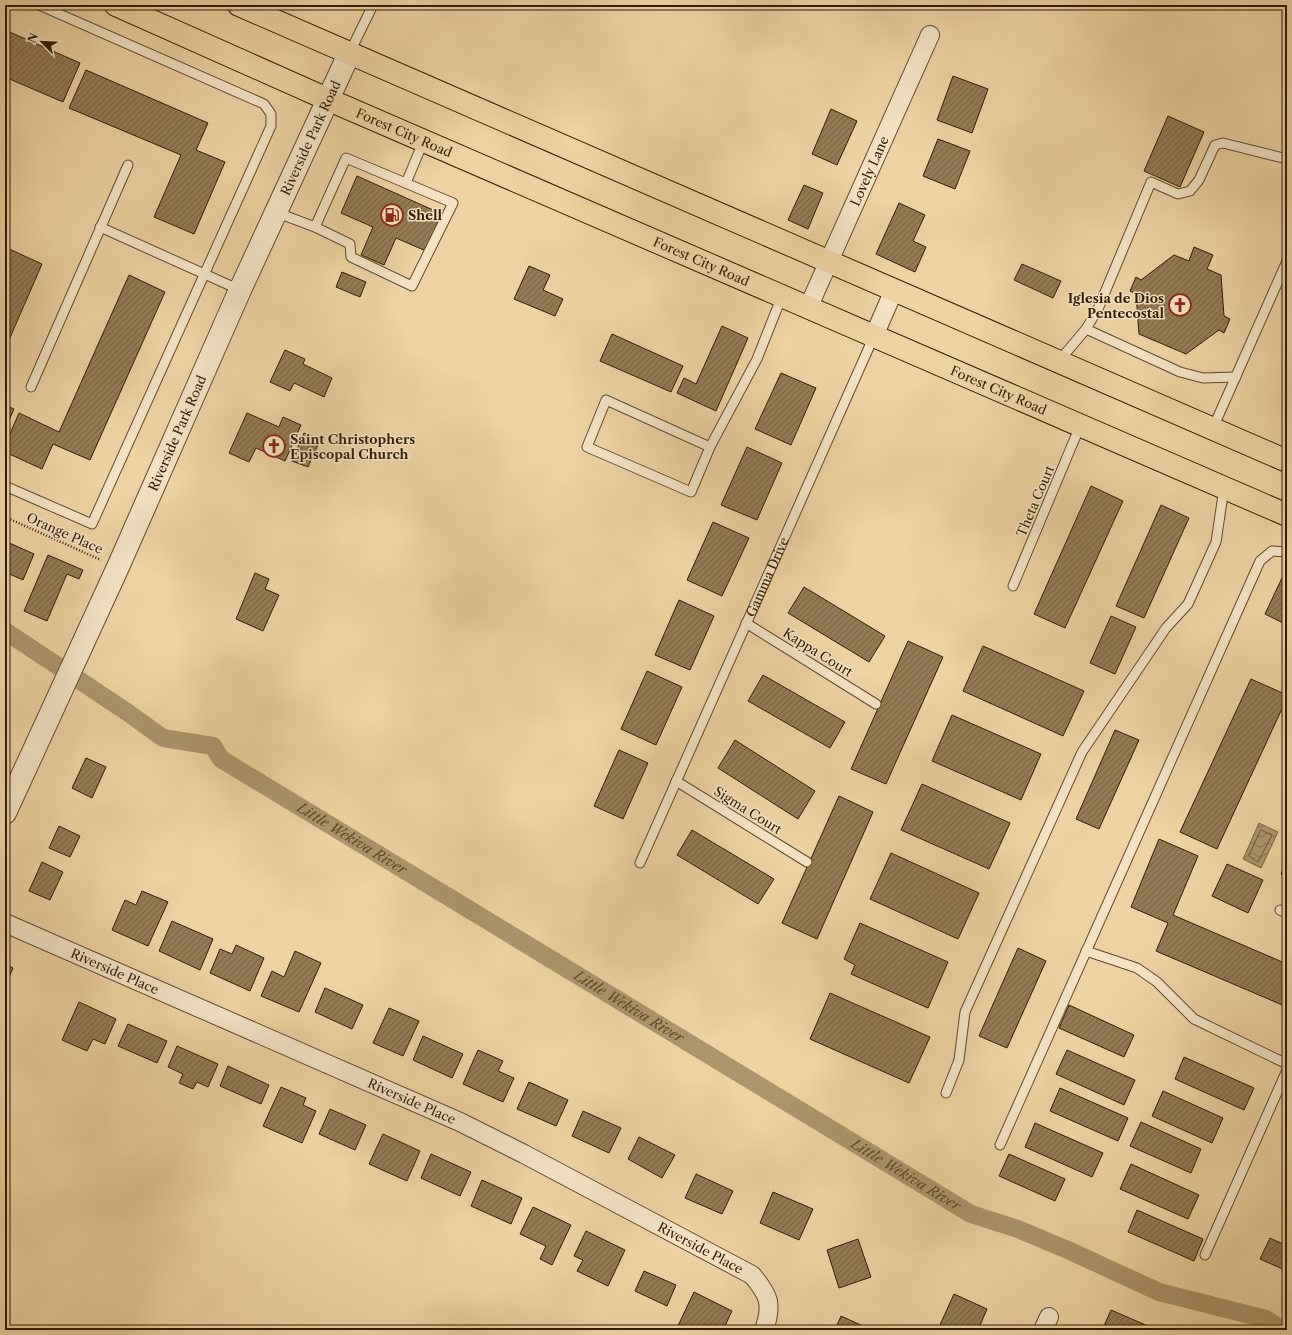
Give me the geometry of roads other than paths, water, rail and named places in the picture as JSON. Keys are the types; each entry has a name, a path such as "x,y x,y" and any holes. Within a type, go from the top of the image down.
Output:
{"main road":[{"name":"Forest City Road","path":"116,5 327,99 1287,515"},
{"path":"239,5 1287,461"}],"street":[{"name":"Lovely Lane","path":"808,308 930,35"},
{"name":"Riverside Park Road","path":"5,813 118,567 275,212 349,54"},
{"name":"Gamma Drive","path":"874,336 894,290"},
{"name":"Riverside Place","path":"5,924 460,1122 524,1154 752,1275 764,1290 769,1305 764,1330"}],"lane":[{"path":"5,486 92,524 206,274 271,126 271,114 264,104 39,5"},
{"path":"349,54 372,5"},
{"path":"406,183 424,140"},
{"path":"1058,361 1086,330 1098,309 1151,182 1178,194 1190,191 1199,180 1215,145 1223,143 1287,159"},
{"path":"275,212 315,227 350,244 351,257 412,286 453,203 346,158 315,227"},
{"path":"31,387 128,165"},
{"path":"100,227 240,290"},
{"path":"1213,428 1287,261"},
{"path":"710,447 606,400 587,448 691,492 710,447 757,359 782,296"},
{"path":"1086,330 1180,372 1203,378 1236,377"},
{"name":"Gamma Drive","path":"640,862 874,336"},
{"name":"Theta Court","path":"1013,586 1080,426"},
{"path":"946,1093 959,1060 965,1012 1082,752 1166,628 1188,604 1216,542 1224,488"},
{"path":"1000,1145 1260,561 1272,551 1287,552"},
{"name":"Kappa Court","path":"746,623 876,704"},
{"name":"Sigma Court","path":"676,781 807,862"},
{"path":"1086,951 1137,968 1157,982 1194,1019 1287,1064"},
{"path":"1205,1255 1287,1070"}],"water":[{"path":"1259,823 1278,832 1261,868 1243,859"}],"waterway":[{"name":"Little Wekiva River","path":"5,631 127,712 163,738 213,746 221,759 971,1214 1018,1229 1159,1292 1266,1319 1282,1330"}],"place":[{"name":"Shell","path":"392,215"},
{"name":"Iglesia de Dios Pentecostal","path":"1180,305"},
{"name":"Saint Christophers Episcopal Church","path":"274,446"}]}
